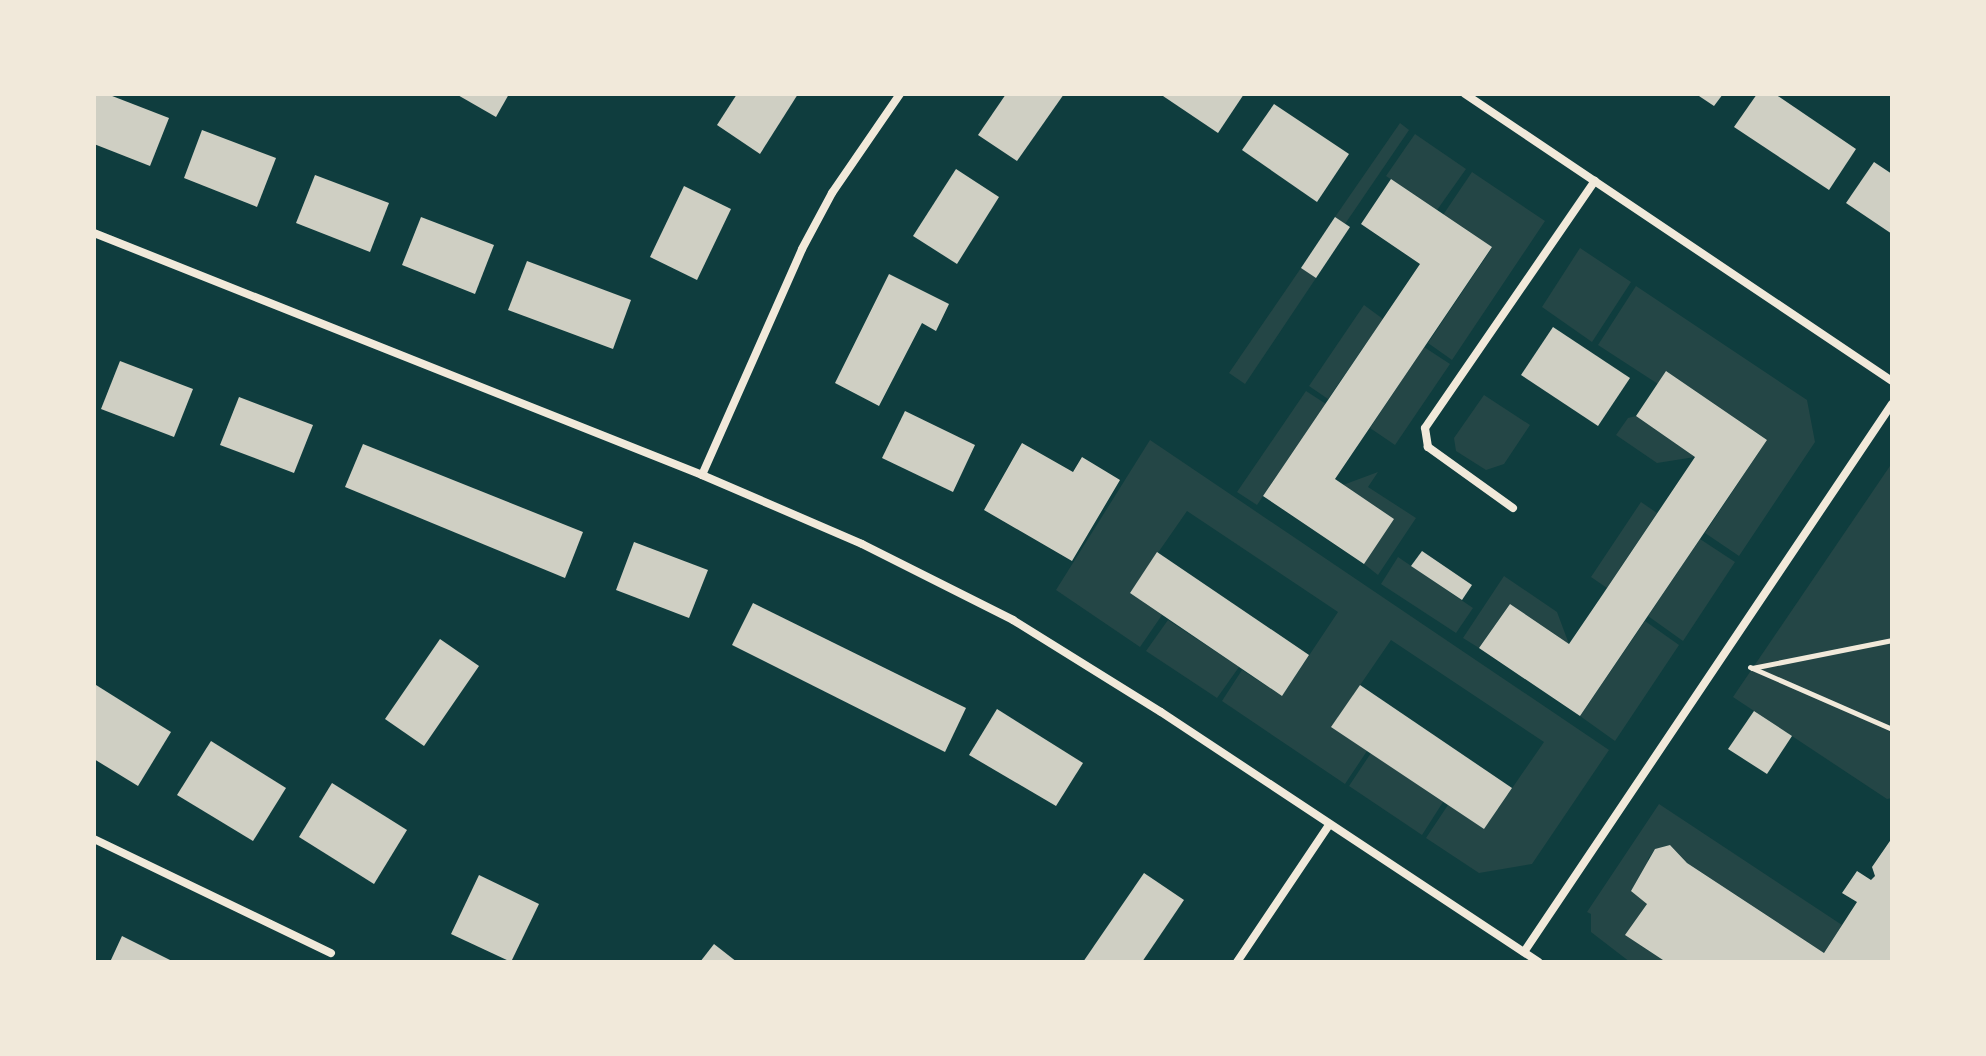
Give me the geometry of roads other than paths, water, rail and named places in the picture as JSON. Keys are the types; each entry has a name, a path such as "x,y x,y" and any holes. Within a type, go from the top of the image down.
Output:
{"street":[{"path":"702,475 802,249 832,193 900,94"},
{"path":"1465,94 1892,381"},
{"path":"1513,508 1428,447 1425,428 1595,181"},
{"path":"94,233 702,475 862,544 1013,620 1161,712 1539,962"},
{"path":"1524,952 1892,404"},
{"path":"1237,962 1329,825"},
{"path":"94,839 331,953"}]}
